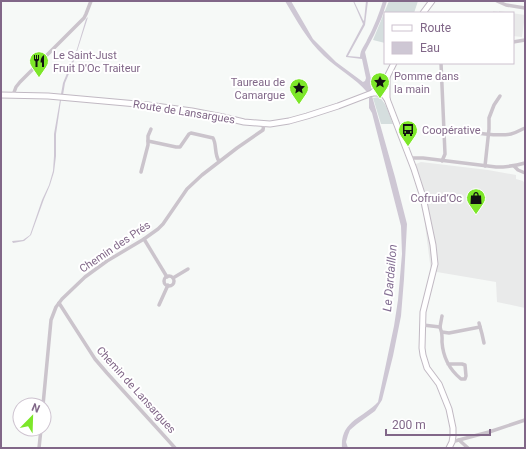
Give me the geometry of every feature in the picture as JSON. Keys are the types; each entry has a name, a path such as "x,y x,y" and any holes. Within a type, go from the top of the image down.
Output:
{"main road":[{"path":"424,12 432,1"},
{"path":"394,64 381,90 387,99 410,158 423,197 434,256 433,270 423,312 423,355 428,368 440,386 449,409 453,428 452,442 449,448"},
{"name":"Route de Lansargues","path":"1,95 48,96 148,105 192,111 244,122 278,123 338,106 381,90"}],"street":[{"path":"13,95 20,82 84,18 91,1"},
{"path":"497,1 506,5 525,8"},
{"path":"514,42 525,40"},
{"path":"440,64 445,154 442,161"},
{"path":"485,166 490,115 495,102 500,96"},
{"name":"Chemin des Prés","path":"59,303 96,268 158,229 187,189 219,161 263,130 264,123"},
{"path":"141,172 151,128"},
{"path":"461,128 467,131 498,135 510,134 525,128"},
{"path":"148,141 178,148 191,133 211,138 215,141 216,155 219,161"},
{"path":"410,158 507,167 525,163"},
{"path":"520,165 524,173"},
{"path":"514,166 524,173"},
{"path":"144,239 167,277"},
{"path":"167,277 170,276 173,278 188,269"},
{"path":"167,277 165,282 168,285"},
{"path":"159,305 168,285 173,284 173,278"},
{"path":"44,397 51,320 59,303"},
{"name":"Chemin de Lansargues","path":"59,303 100,366 174,448"},
{"path":"442,316 440,327 442,332 443,348 448,364 457,376 461,379 465,379 466,376 464,365 448,364"},
{"path":"422,325 440,327"},
{"path":"442,332 449,333 480,325 484,343"},
{"path":"452,442 525,420"},
{"path":"39,448 40,437"},
{"path":"459,440 468,448"}],"shaded area":[{"path":"389,1 418,1 414,12 384,12"},
{"path":"384,13 384,43 373,40"},
{"path":"514,13 525,15 522,37 514,36"},
{"path":"379,97 386,107 393,124 381,124 373,98"},
{"path":"421,162 516,175 516,179 523,181 525,184 525,308 497,302 496,282 431,271 424,217 411,166"}],"water":[{"path":"285,1 291,1 313,39 336,62 363,82 366,78 362,59 346,57 363,24 353,1 364,21 366,1 368,1 365,25 348,56 360,57 383,1 387,1 382,17 365,52 371,79 371,90 367,92 318,50 303,30"},
{"path":"88,17 73,64 65,83 63,95 61,94 63,83"},
{"path":"372,96 407,224 401,316 382,400 375,411 350,430 346,442 348,448 342,448 342,439 349,426 378,402 394,326 402,254 401,226 372,113 369,108 369,98"},
{"path":"60,100 56,134 56,156 54,172 50,185 31,235 24,241 13,243 12,241 23,240 30,235 42,200 49,185 53,171 54,134"}],"place":[{"name":"Le Saint-Just Fruit D'Oc Traiteur","path":"39,78"},
{"name":"Pomme dans la main","path":"380,99"},
{"name":"Taureau de Camargue","path":"299,105"},
{"name":"Coopérative","path":"408,147"},
{"name":"Cofruid’Oc","path":"476,215"}],"water label":[{"name":"Le Dardaillon","path":"390,278"}]}
